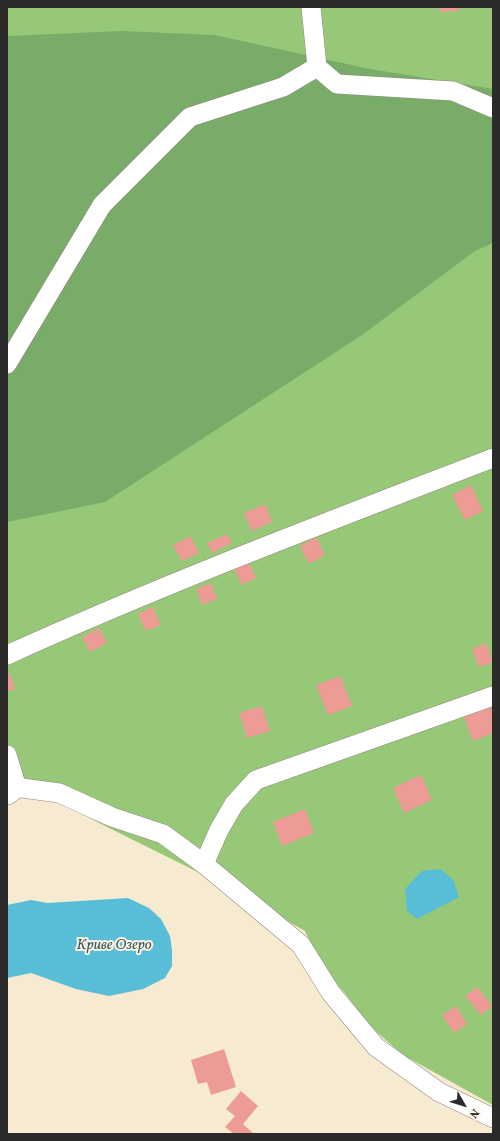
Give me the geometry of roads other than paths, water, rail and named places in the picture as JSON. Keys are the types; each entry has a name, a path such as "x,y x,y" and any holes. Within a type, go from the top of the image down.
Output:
{"street":[{"path":"311,7 317,67 337,84 452,90 493,108"},
{"path":"7,364 102,205 190,117 283,87 317,67"},
{"path":"7,655 63,629 274,542 493,458"},
{"path":"204,864 219,830 234,804 256,780 493,696"},
{"path":"7,755 10,790 59,793 112,817 163,834 204,864 301,945 331,993 376,1047 439,1092 493,1118"}],"water":[{"path":"440,869 453,880 459,897 417,919 407,911 405,889 422,871"},
{"name":"Криве Озеро","path":"128,898 149,908 161,919 170,936 172,966 165,978 143,989 109,996 76,989 31,973 7,978 7,905 31,900 48,903"}]}
